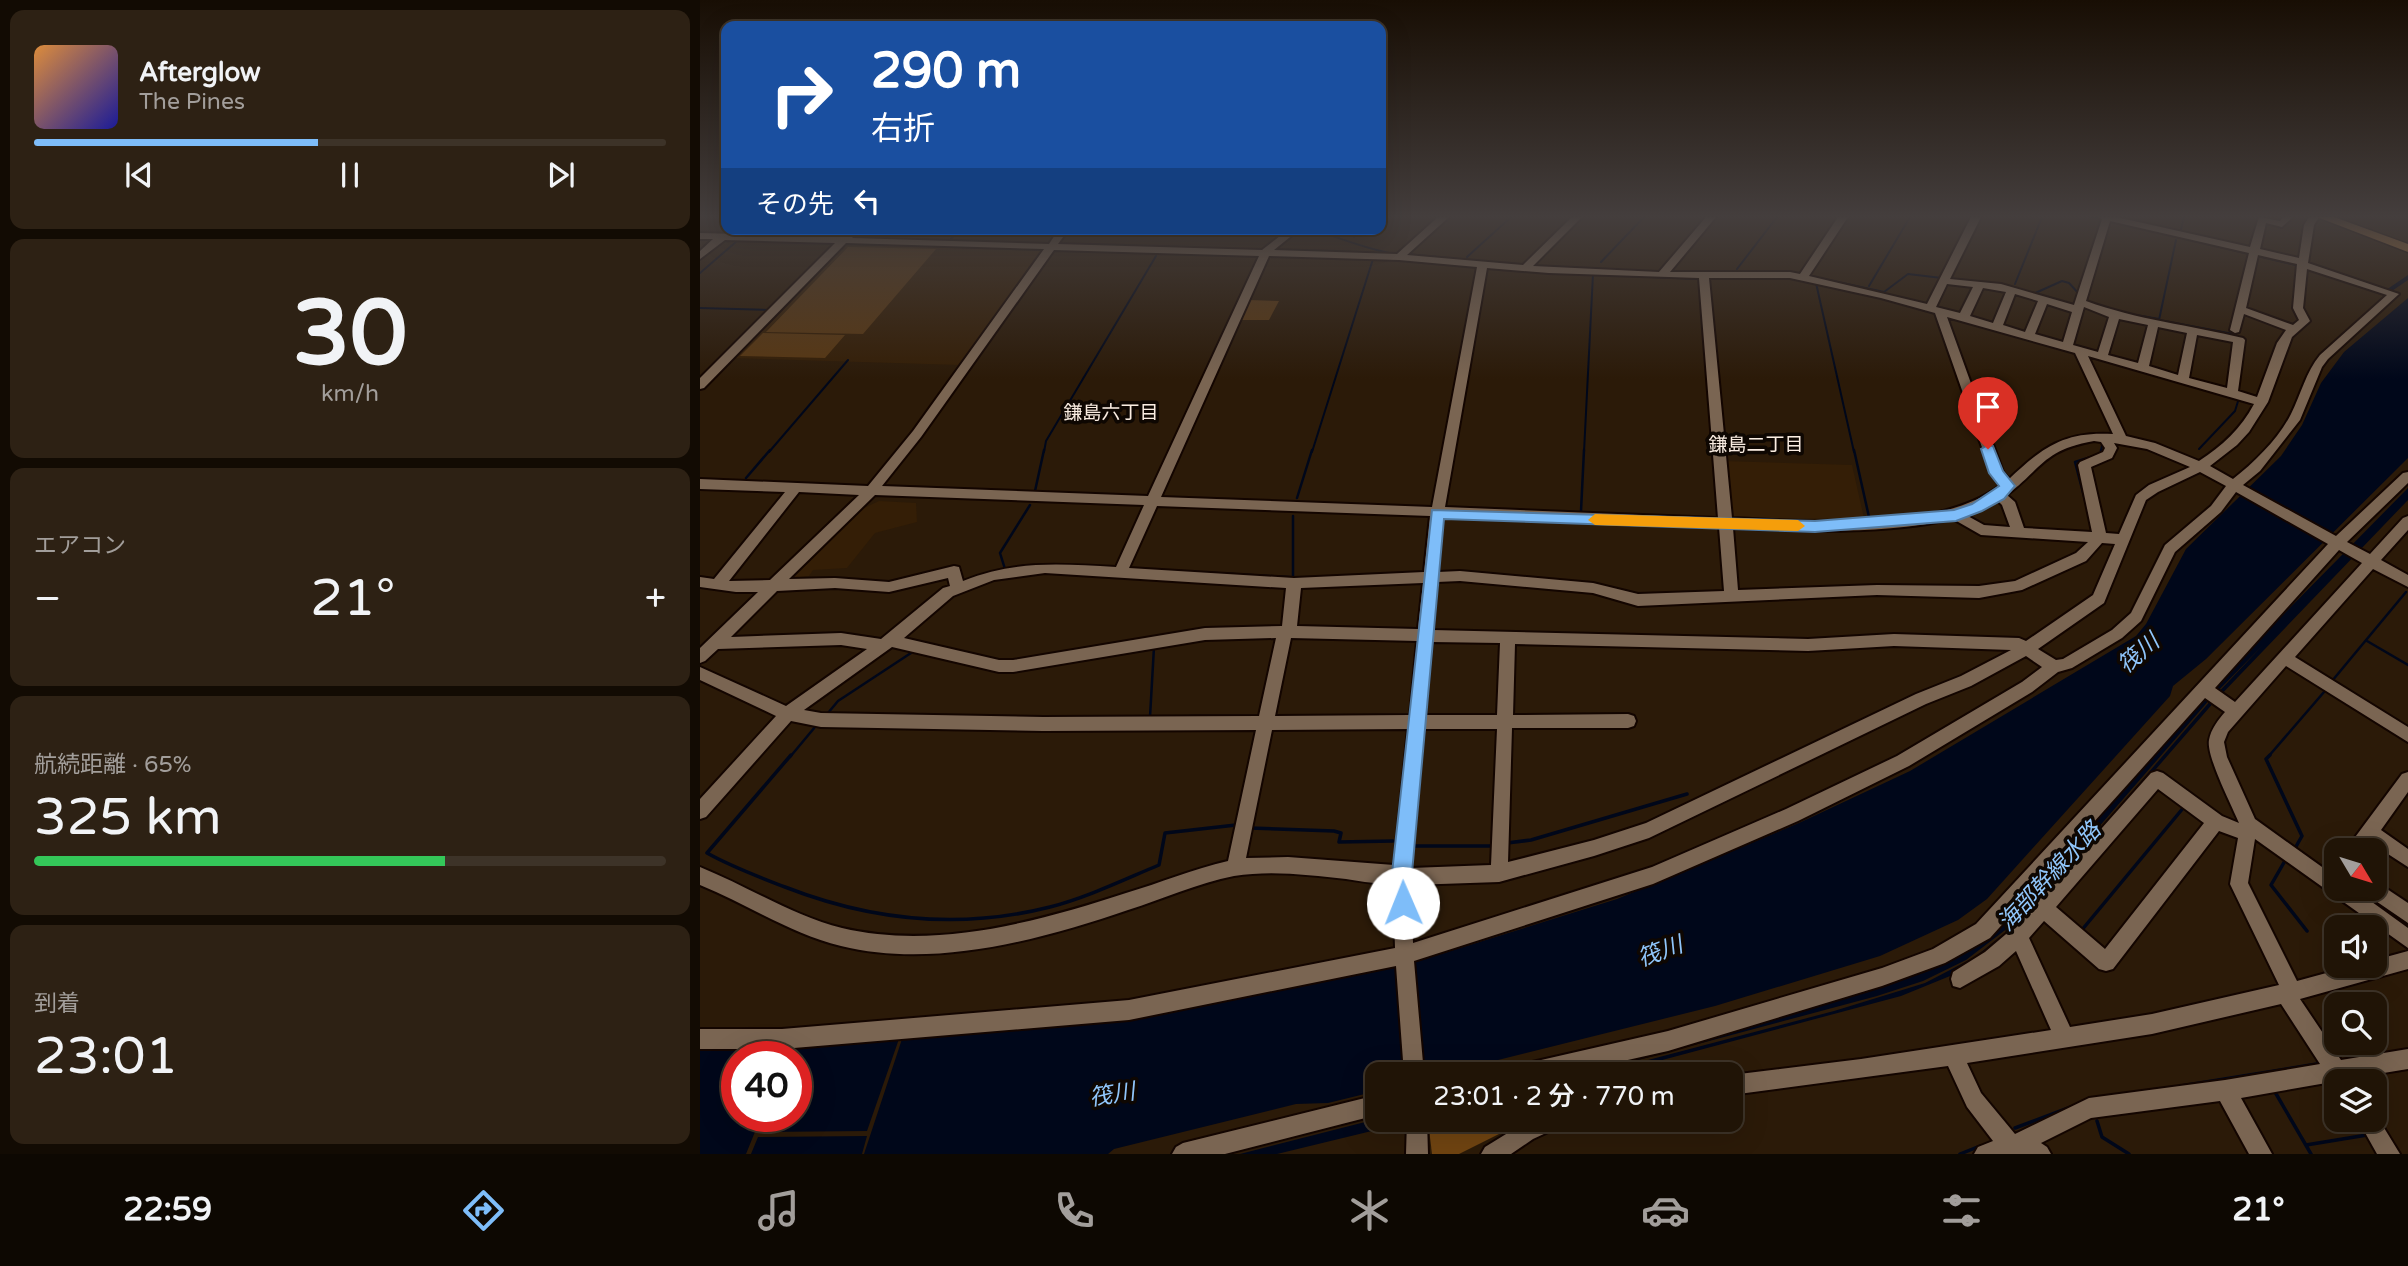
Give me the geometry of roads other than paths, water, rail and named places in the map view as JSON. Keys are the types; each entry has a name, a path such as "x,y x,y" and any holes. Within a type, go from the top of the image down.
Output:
{"street":[{"path":"700,385 813,271"},
{"path":"700,657 871,491 917,434 1035,271"},
{"path":"1120,573 1258,271"},
{"path":"1413,1062 1404,955 1402,875 1437,514 1482,271"},
{"path":"1581,271 1803,277 1935,309 2262,401"},
{"path":"1662,275 1665,271"},
{"path":"1803,277 1807,271"},
{"path":"1949,271 1935,309 2019,531"},
{"path":"2090,271 2079,306 2073,348 2122,440"},
{"path":"2235,330 2249,271"},
{"path":"700,876 824,932 859,941 915,944 985,937 1024,929 1122,903 1235,867 1269,864 1386,875 1499,873 1594,848 1660,825 1921,699 1966,681 2028,648 2099,599 2141,498 2148,491 2199,467 2237,439 2255,418 2283,343 2305,321 2298,309 2301,271"},
{"path":"700,1039 782,1039 1129,1010 1404,955 1653,875 1792,815 1903,761 2027,687 2054,667 2067,664 2136,617 2170,549 2216,509 2256,468 2296,417 2317,366 2394,294 2321,271"},
{"path":"1704,276 1732,597"},
{"path":"1944,281 2011,291 2043,301 2079,306 2239,340 2232,392"},
{"path":"1964,317 1979,285"},
{"path":"1997,327 2011,291"},
{"path":"2029,336 2043,301"},
{"path":"2239,309 2295,330"},
{"path":"2102,356 2115,315"},
{"path":"2143,368 2154,322"},
{"path":"2183,379 2193,330"},
{"path":"700,484 1437,514 1815,526 1890,523 1956,515 2003,491 2031,463 2058,446 2083,439 2106,439 2122,440 2162,450 2199,467 2408,582"},
{"path":"700,811 788,714 957,587 993,575 1045,568 1294,583 1460,576 1593,588 1638,600 1877,590 1979,592 2017,586 2081,556 2092,548 2098,536 2084,465 2108,455 2111,448 2106,439"},
{"path":"1576,1062 1668,1041 1882,977 1949,950 1983,931 2209,692 2337,543 2408,476"},
{"path":"717,585 795,488"},
{"path":"1956,515 1981,530 2123,539"},
{"path":"2408,521 2364,558 2221,728 2216,742 2219,757 2248,830 2239,884 2289,993 2336,1069 2408,1059"},
{"path":"700,582 736,587 835,583 889,587 954,571 957,587"},
{"path":"1235,867 1287,632 1294,583"},
{"path":"716,643 841,639 885,643 999,666 1205,634 1287,632 1808,645 1920,641 1999,643 2028,648 2054,667"},
{"path":"1499,873 1508,637"},
{"path":"2283,657 2408,735"},
{"path":"700,673 788,714 821,720 1043,724 1628,721"},
{"path":"2209,692 2236,711"},
{"path":"1960,979 1992,959 2019,936 2157,778 2216,822 2248,830 2324,878"},
{"path":"2365,838 2408,779"},
{"path":"2044,909 2106,962 2216,822"},
{"path":"2370,832 2408,859"},
{"path":"2387,899 2408,914"},
{"path":"2357,901 2408,939"},
{"path":"2019,936 2064,1036"},
{"path":"1743,1084 1861,1069 2151,1024 2289,993 2408,960"},
{"path":"1952,1055 1974,1100 2015,1144 2040,1154"},
{"path":"1985,1154 2015,1144 2089,1108 2225,1090 2324,1071"},
{"path":"2225,1090 2261,1154"},
{"path":"1184,1154 1365,1108"},
{"path":"1417,1132 1418,1154"},
{"path":"1492,1154 1526,1132"},
{"path":"2375,1132 2389,1154"}],"water":[{"path":"2312,271 2321,271 2386,290 2408,275 2408,280 2386,295"},
{"name":"筏川","path":"2408,298 2408,458 2206,659 2173,686 2170,696 1987,899 1958,920 1880,956 1715,1006 1490,1062 1365,1062 1365,1094 1328,1103 1296,1104 1114,1149 1108,1154 700,1154 700,1049 721,1049 721,1132 812,1132 812,1046 981,1033 1142,1016 1415,962 1617,899 1799,823 1910,771 2136,636 2146,624 2186,549 2281,456 2302,425 2321,383 2344,352"},
{"name":"海部幹線水路","path":"2408,488 2408,500 2215,701 2038,905 1998,946 1955,974 1901,996 1655,1062 1641,1062 1834,1011 1925,983 1975,957 2021,920 2212,699 2264,644 2211,698 2017,921 1966,960 1923,981 1877,996 1631,1062 1600,1062 1796,1013 1905,979 1940,965 1967,950 2015,913 2206,693"},
{"path":"1365,1122 1365,1132 1368,1132 1277,1154 1240,1154"}],"waterway":[{"path":"1044,452 1046,441 1147,271"},
{"path":"1312,452 1369,271"},
{"path":"1530,271 1576,274"},
{"path":"1869,286 1878,271"},
{"path":"2015,284 2020,271"},
{"path":"2169,271 2159,320 2233,334"},
{"path":"1733,272 1755,272"},
{"path":"1584,452 1593,274"},
{"path":"1810,276 1884,292 1908,274 1942,278"},
{"path":"1607,275 1698,279"},
{"path":"1776,278 1794,279"},
{"path":"1949,278 1986,283"},
{"path":"2033,294 2062,281 2069,283 2080,295"},
{"path":"1816,283 1854,452"},
{"path":"700,308 770,310"},
{"path":"2124,313 2159,319"},
{"path":"769,452 848,360"},
{"path":"2199,449 2235,411 2239,398"},
{"path":"2101,452 2102,445"},
{"path":"746,478 770,450"},
{"path":"1035,491 1044,450"},
{"path":"1297,498 1312,450"},
{"path":"1581,511 1584,450"},
{"path":"1854,450 1869,517"},
{"path":"2086,504 2075,462 2091,457"},
{"path":"1005,569 1000,553 1030,505"},
{"path":"1293,516 1293,576"},
{"path":"1022,566 1057,565"},
{"path":"1161,570 1305,578"},
{"path":"1593,583 1624,591"},
{"path":"2332,681 2406,592"},
{"path":"2367,641 2408,665"},
{"path":"1150,717 1154,647"},
{"path":"828,713 838,701 914,651"},
{"path":"2268,757 2324,692"},
{"path":"1190,716 1260,716"},
{"path":"790,757 815,727"},
{"path":"791,755 707,853 746,872 818,899 883,914 949,920 1016,914 1050,907 1159,865 1165,833 1236,825"},
{"path":"2268,757 2266,759 2302,836 2294,850"},
{"path":"1507,843 1531,840 1687,794"},
{"path":"2081,931 2184,807"},
{"path":"1250,828 1334,831 1341,833 1339,842 1393,841"},
{"path":"1415,846 1490,846"},
{"path":"2286,859 2271,885 2307,931"},
{"path":"2181,1086 2323,1063"},
{"path":"2275,1092 2311,1154"},
{"path":"2015,1128 2071,1107"},
{"path":"2097,1121 2102,1137 2129,1154"},
{"path":"2306,1145 2367,1135"},
{"path":"1960,1154 1980,1146"}],"district":[{"name":"鎌島六丁目","path":"1111,412"},
{"name":"鎌島二丁目","path":"1756,444"}]}
